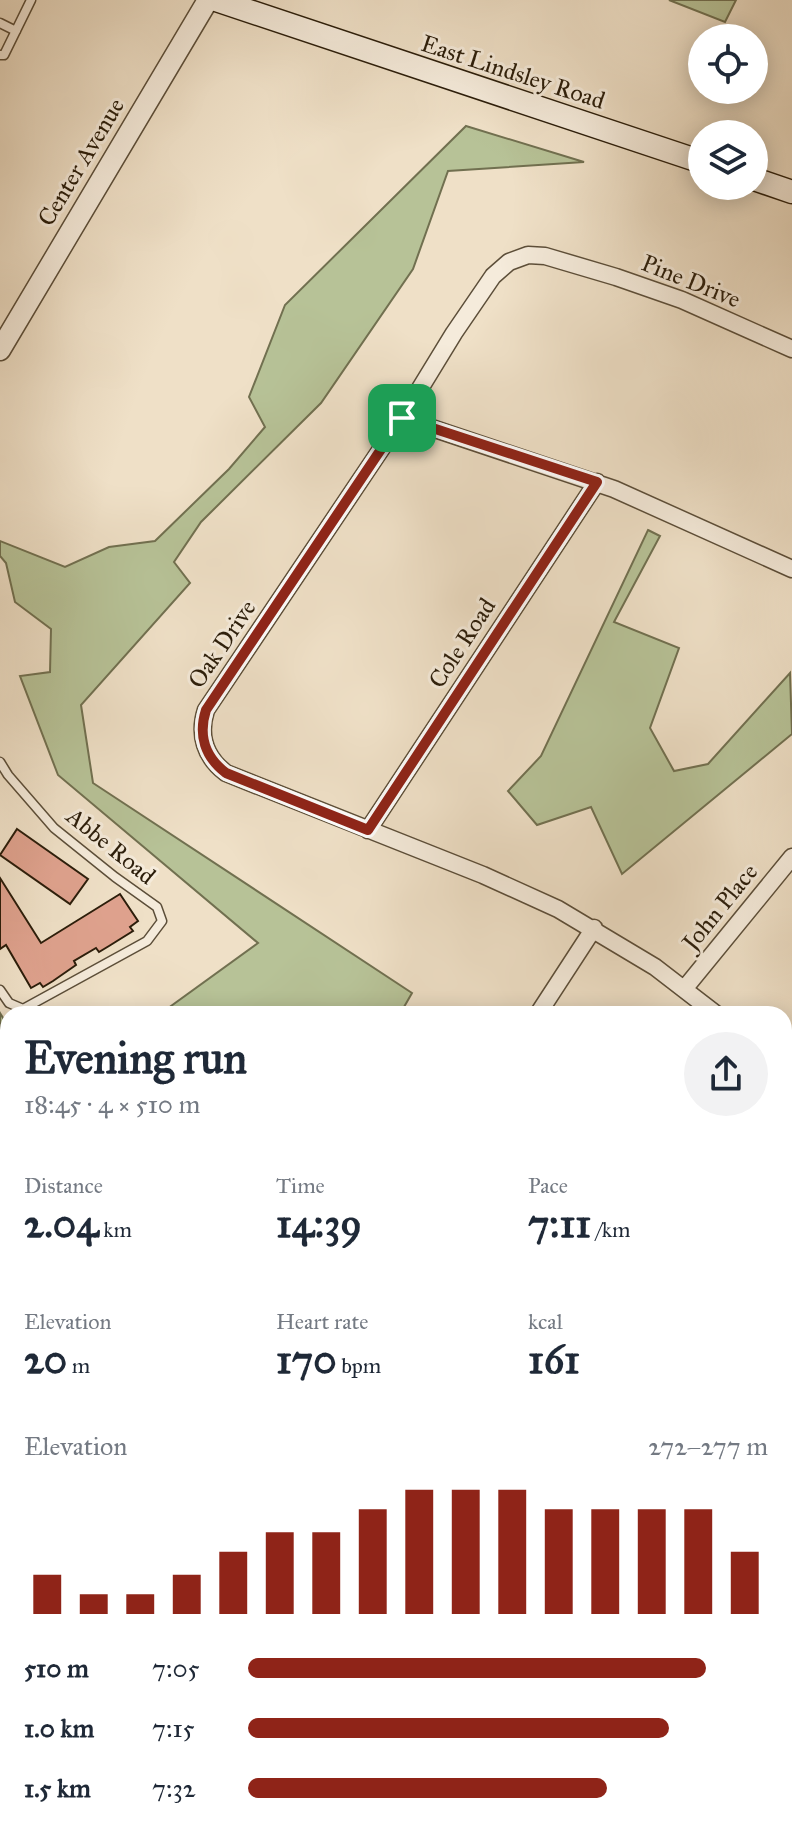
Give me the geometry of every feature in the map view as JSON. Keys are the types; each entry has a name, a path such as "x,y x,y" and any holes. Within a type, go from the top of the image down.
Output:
{"main road":[{"name":"East Lindsley Road","path":"216,0 688,157"},
{"path":"768,184 792,192"}],"street":[{"name":"Center Avenue","path":"0,350 208,0"},
{"name":"Oak Drive","path":"616,277 545,256 528,255 509,262 493,276 402,418 206,710 203,740 211,759 226,773 521,891 594,928 685,988 706,1006"},
{"name":"Pine Drive","path":"616,277 682,300 792,349"},
{"path":"402,418 597,482 792,569"},
{"name":"Cole Road","path":"368,830 597,482"},
{"name":"John Place","path":"685,988 792,857"},
{"path":"543,1006 594,928"}],"lane":[{"path":"0,55 4,55 31,0"},
{"path":"0,23 16,31"},
{"name":"Abbe Road","path":"0,762 54,828 157,907 162,921 147,941 28,1006"},
{"name":"Abbe Road","path":"0,990 9,1003 16,1006"}],"green space":[{"path":"669,0 736,0 725,22"},
{"path":"466,126 584,162 448,171 413,269 321,403 201,522 174,562 190,583 81,705 93,783 412,993 405,1006 171,1006 258,943 58,775 20,676 50,672 51,629 15,602 6,563 0,556 0,541 65,567 109,547 155,541 229,469 265,427 249,397 285,305"},
{"path":"648,530 660,536 614,622 679,648 650,728 674,771 708,764 790,673 792,734 622,874 591,807 537,825 508,791 541,756"}],"building":[{"path":"17,829 88,879 70,904 0,855"},
{"path":"0,878 41,943 120,894 138,921 130,927 133,931 99,952 96,948 74,961 76,965 43,987 40,983 31,988 6,945 0,949"}],"route":[{"path":"402,418 597,482 368,830 226,773 211,759 202,730 206,710 402,418"}]}
